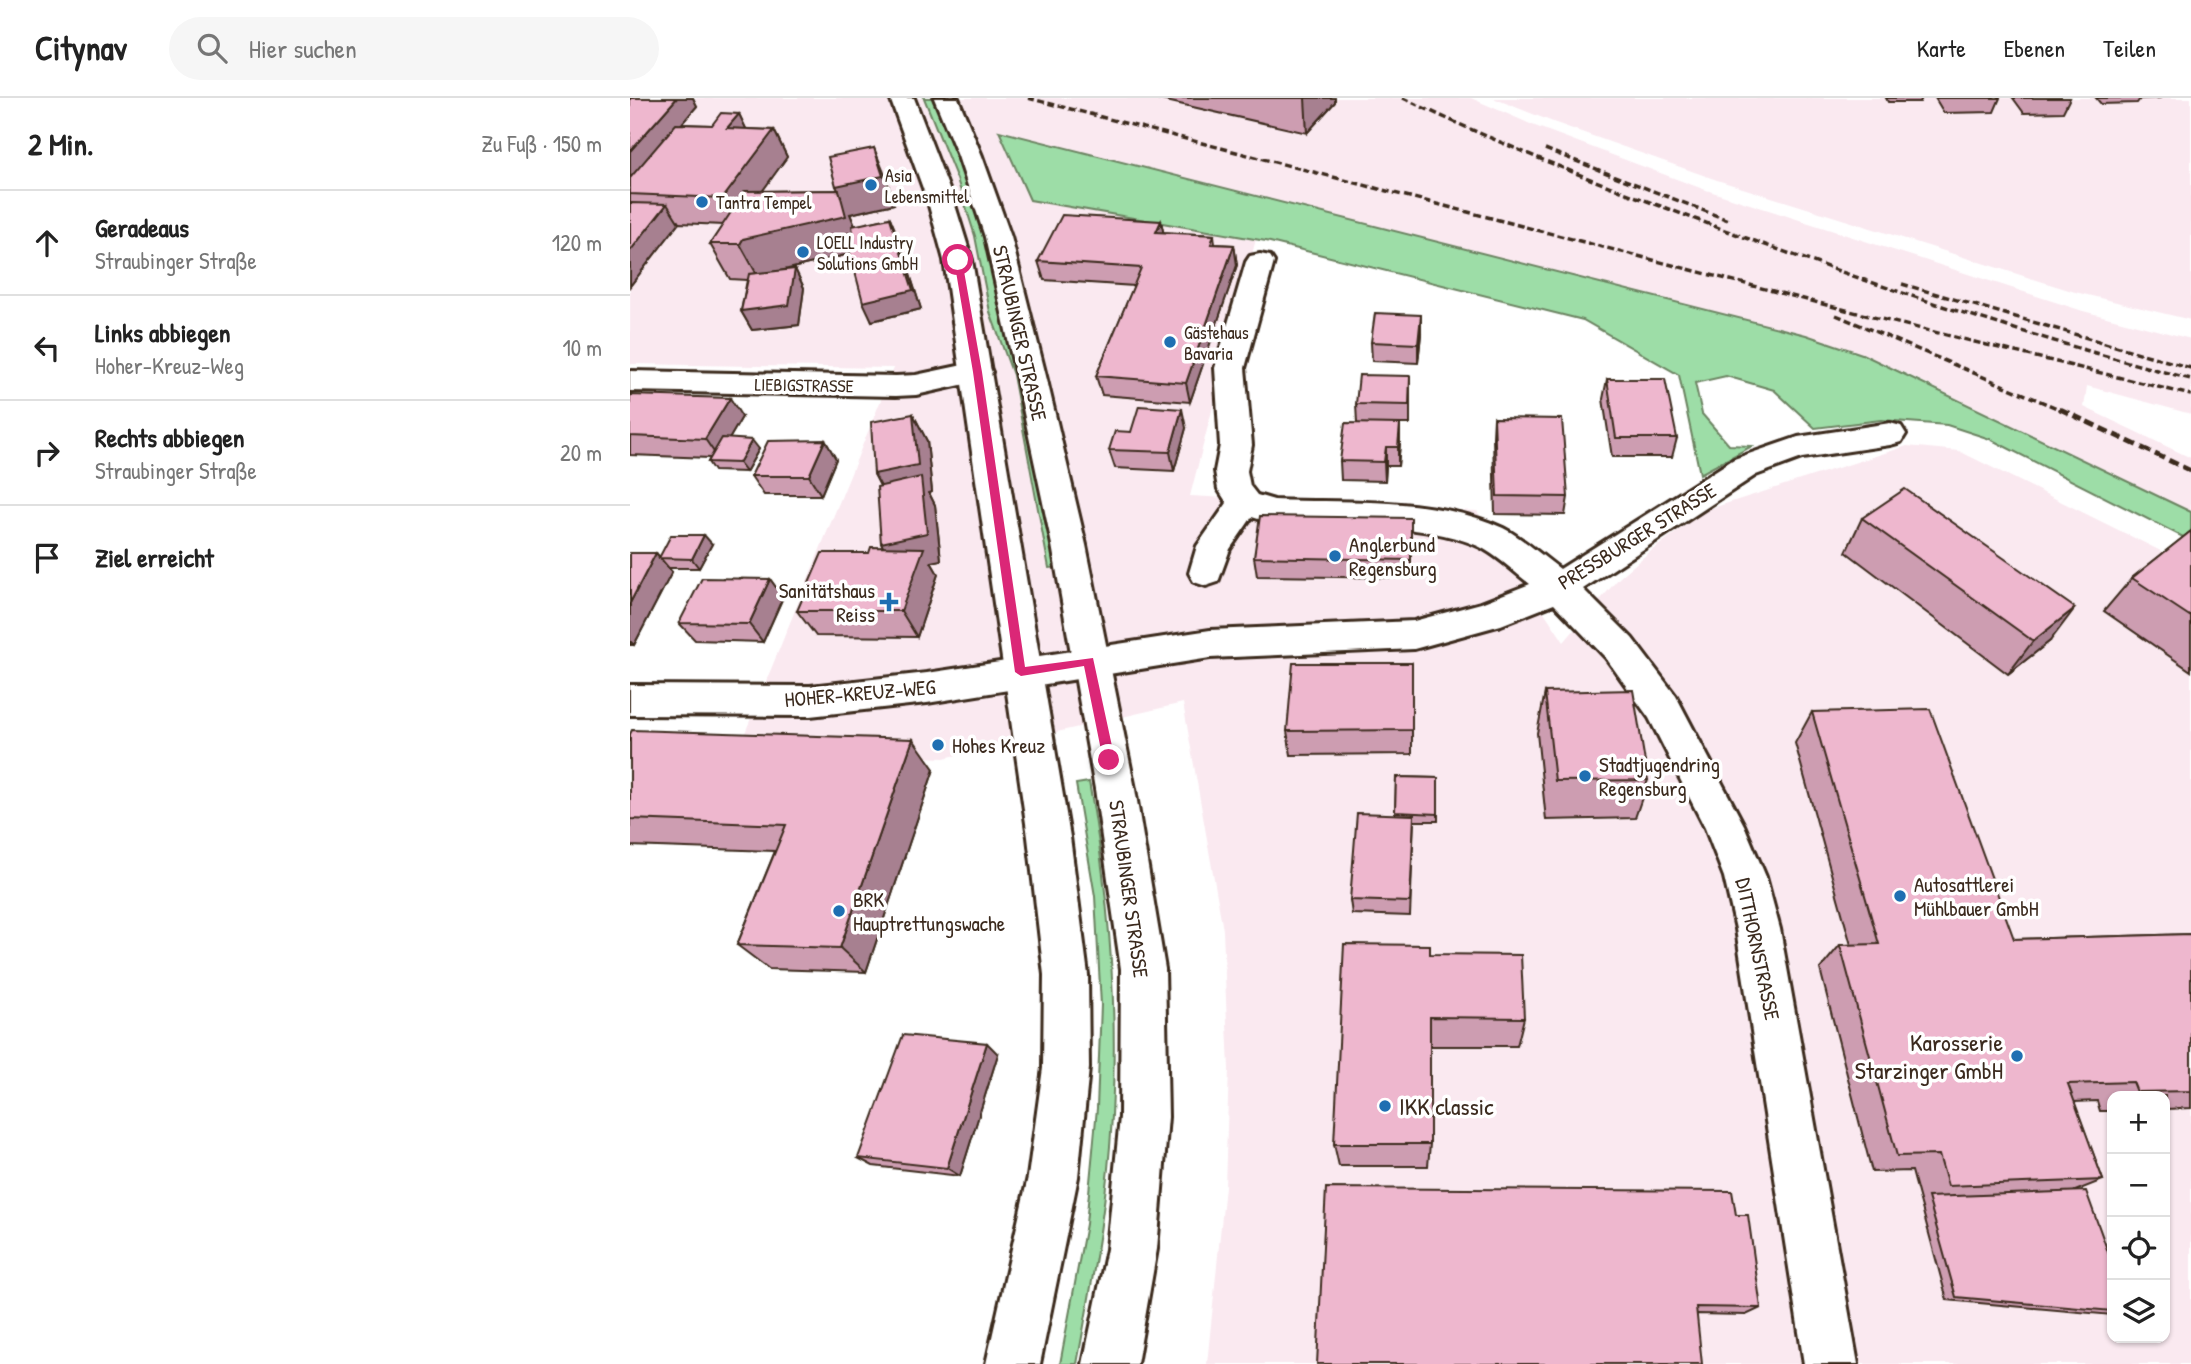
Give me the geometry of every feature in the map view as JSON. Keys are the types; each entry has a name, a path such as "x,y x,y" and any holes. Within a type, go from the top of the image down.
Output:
{"main road":[{"name":"STRAUBINGER STRASSE","path":"902,98 941,202 958,260 1049,837 1064,962 1066,1068 1054,1177 1013,1364"},
{"name":"STRAUBINGER STRASSE","path":"946,98 970,156 998,237 1069,545 1115,789 1143,969 1144,1117 1132,1249 1110,1364"},
{"path":"1206,573 1214,545 1245,503 1234,489 1231,471 1236,445 1230,368 1260,262"},
{"name":"LIEBIGSTRASSE","path":"630,381 916,386 977,372"},
{"name":"PRESSBURGER STRASSE","path":"1089,661 1210,644 1414,635 1488,615 1559,587 1745,467 1798,448 1890,434"},
{"name":"DITTHORNSTRASSE","path":"1245,503 1274,512 1418,518 1459,525 1493,538 1559,587 1619,648 1663,707 1706,786 1745,877 1765,969 1832,1364"},
{"name":"HOHER-KREUZ-WEG","path":"630,700 810,701 927,688 1089,661"}],"shaded area":[{"path":"630,98 1471,98 1535,126 1703,189 2083,311 2191,339 2191,414 2087,386 2084,407 2191,458 2191,512 1909,375 1862,354 1806,335 1000,132 1030,201 1256,239 1190,496 1477,511 1564,642 1619,578 1706,510 1907,446 1959,451 2191,566 2191,1364 1207,1364 1225,1186 1229,1069 1223,930 1183,703 944,758 738,750 894,368 630,364"},
{"path":"1493,98 2191,98 2191,320 2075,292 1717,180"}],"green space":[{"path":"924,98 935,98 964,168 991,250 1059,567 1049,568 1013,375 990,312 975,236 957,179"},
{"path":"999,131 1806,335 1862,354 2191,512 2191,541 1990,439 1947,425 1881,420 1815,428 1774,390 1726,376 1695,383 1702,414 1729,445 1752,446 1700,474 1679,375 1583,320 1266,241 1030,200"},
{"path":"1089,782 1107,907 1113,990 1112,1116 1103,1210 1077,1364 1060,1364 1086,1224 1097,1108 1101,1005 1095,896 1076,784"}],"building":[{"path":"630,98 677,98 630,151"},
{"path":"721,113 739,114 727,128 774,130 723,198 630,194 630,178 676,124 712,125"},
{"path":"874,148 883,176 836,186 828,157"},
{"path":"839,190 846,216 743,239 740,244 710,244 745,191"},
{"path":"630,203 667,204 630,251"},
{"path":"1062,215 1161,221 1156,232 1214,235 1211,244 1234,245 1186,383 1096,376 1141,268 1038,261"},
{"path":"890,218 913,290 863,302 845,234 853,232 852,226"},
{"path":"795,269 789,305 741,311 749,274"},
{"path":"1375,313 1421,315 1418,344 1371,342"},
{"path":"1359,375 1410,376 1409,405 1356,404"},
{"path":"1607,379 1665,379 1677,438 1616,438"},
{"path":"630,395 730,398 705,439 630,436"},
{"path":"1139,406 1182,409 1170,452 1109,450 1115,431 1131,432"},
{"path":"913,414 918,465 874,474 871,422"},
{"path":"1494,418 1562,419 1568,497 1497,496"},
{"path":"1345,423 1400,424 1398,447 1386,447 1384,462 1340,461"},
{"path":"722,438 752,440 739,463 708,462"},
{"path":"825,440 809,476 751,476 768,441"},
{"path":"921,477 927,533 881,543 877,487"},
{"path":"1905,489 2075,608 2033,641 1862,518"},
{"path":"1260,516 1411,518 1411,560 1254,557"},
{"path":"2191,531 2191,617 2132,578"},
{"path":"671,535 704,535 692,559 659,558"},
{"path":"871,547 924,548 901,611 797,611 822,553 869,553"},
{"path":"630,553 656,553 630,603"},
{"path":"702,578 770,579 749,624 679,623"},
{"path":"1293,663 1412,663 1412,730 1287,731"},
{"path":"1633,690 1648,780 1555,781 1545,692"},
{"path":"1930,709 2014,939 2191,934 2191,1091 2137,1091 2133,1082 2068,1084 2103,1180 1948,1186 1939,1155 1897,1156 1840,945 1879,944 1812,712"},
{"name":"BRK Hauptrettungswache","path":"632,730 913,739 840,948 737,945 786,825 630,819"},
{"path":"1396,777 1438,778 1438,814 1395,812"},
{"path":"1357,813 1414,815 1410,902 1350,900"},
{"name":"IKK classic","path":"1344,944 1430,945 1430,954 1521,955 1524,1018 1430,1017 1430,1144 1334,1144"},
{"path":"903,1035 987,1043 947,1168 858,1158"},
{"path":"1326,1188 1732,1191 1736,1215 1748,1215 1761,1308 1696,1307 1702,1364 1317,1364"},
{"path":"2086,1191 2107,1249 2107,1311 1956,1297 1928,1197"}],"railway":[{"path":"1028,98 1873,317 2191,395"},
{"path":"1403,98 1561,167 1780,250 2013,329 2191,379"},
{"path":"1545,149 1728,220"},
{"path":"1902,284 2191,368"},
{"path":"1836,315 2064,411"},
{"path":"2060,409 2191,471"}],"place":[{"name":"Asia Lebensmittel","path":"871,185"},
{"name":"Tantra Tempel","path":"702,202"},
{"name":"LOELL Industry Solutions GmbH","path":"803,252"},
{"name":"Gästehaus Bavaria","path":"1170,342"},
{"name":"Anglerbund Regensburg","path":"1335,556"},
{"name":"Sanitätshaus Reiss","path":"889,602"},
{"name":"Hohes Kreuz","path":"938,745"},
{"name":"Stadtjugendring Regensburg","path":"1585,776"},
{"name":"Autosattlerei Mühlbauer GmbH","path":"1900,896"},
{"name":"BRK Hauptrettungswache","path":"839,911"},
{"name":"Karosserie Starzinger GmbH","path":"2017,1056"},
{"name":"IKK classic","path":"1385,1106"}],"route":[{"path":"958,260 1021,672 1089,661 1109,760"}]}
